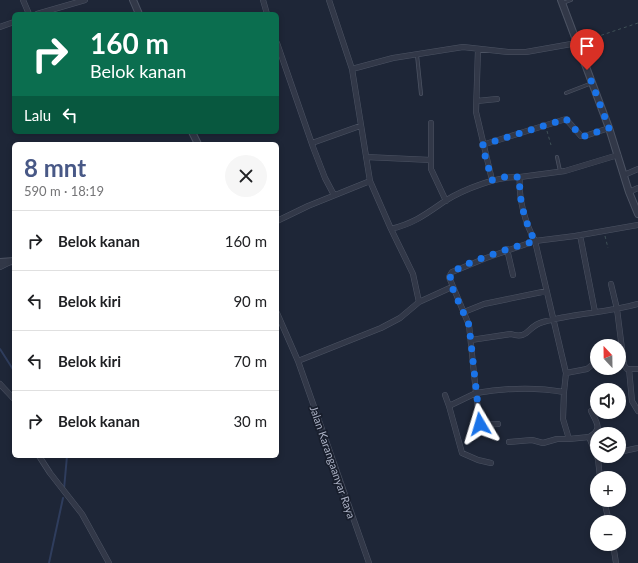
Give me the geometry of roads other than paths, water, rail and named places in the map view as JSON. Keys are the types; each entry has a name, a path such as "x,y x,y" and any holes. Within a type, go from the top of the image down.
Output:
{"street":[{"path":"23,0 27,12"},
{"path":"44,12 85,0"},
{"path":"132,0 138,12"},
{"path":"263,0 266,12"},
{"path":"329,0 352,69 370,181 413,274 419,302"},
{"path":"562,2 609,128 629,192 638,214"},
{"path":"0,27 12,23"},
{"path":"352,69 393,58 463,47 508,52 526,52 577,43"},
{"path":"279,49 313,147 325,178 334,195"},
{"path":"478,49 476,112 482,145 492,180"},
{"path":"477,101 496,99"},
{"path":"482,145 566,119 581,136 609,128"},
{"path":"431,123 431,171 446,201"},
{"path":"315,142 360,126"},
{"path":"391,228 422,218 446,201 492,180 504,177 520,177 560,171 618,155"},
{"path":"366,157 431,160"},
{"path":"624,175 638,169"},
{"path":"520,177 519,186 524,211 530,232 535,241 566,372 563,419 569,439"},
{"path":"279,220 334,195 370,181"},
{"path":"629,192 638,188"},
{"path":"498,424 480,425 469,325 452,287 449,277 452,272 507,249 535,241 603,232 638,225"},
{"path":"580,235 595,312"},
{"path":"507,249 513,275"},
{"path":"0,262 12,261"},
{"path":"0,267 12,261"},
{"path":"611,284 617,309 619,339"},
{"path":"298,361 381,328 400,318 419,302 452,287"},
{"path":"464,312 484,304 547,292"},
{"path":"471,340 511,334 522,336 536,324 553,319 617,309 638,304"},
{"name":"Jalan Karangaanyar Raya","path":"279,318 298,361 369,563"},
{"path":"566,372 587,368 590,366"},
{"path":"626,368 638,369"},
{"path":"629,369 632,400 638,411"},
{"path":"0,384 12,396"},
{"path":"449,406 476,393 531,389 564,392"},
{"path":"446,395 462,453 478,460 491,463"},
{"path":"509,442 532,440 543,443 555,439 589,437 596,433 599,428 595,419"},
{"path":"626,451 638,448"},
{"path":"40,458 82,514 109,563"},
{"path":"614,551 616,563"}],"lane":[{"path":"562,2 571,0"},
{"path":"417,54 421,94"},
{"path":"566,93 592,83"},
{"path":"557,158 560,171"}],"waterway":[{"path":"0,349 12,368"},
{"path":"64,489 67,458"},
{"path":"49,563 63,498"}]}
